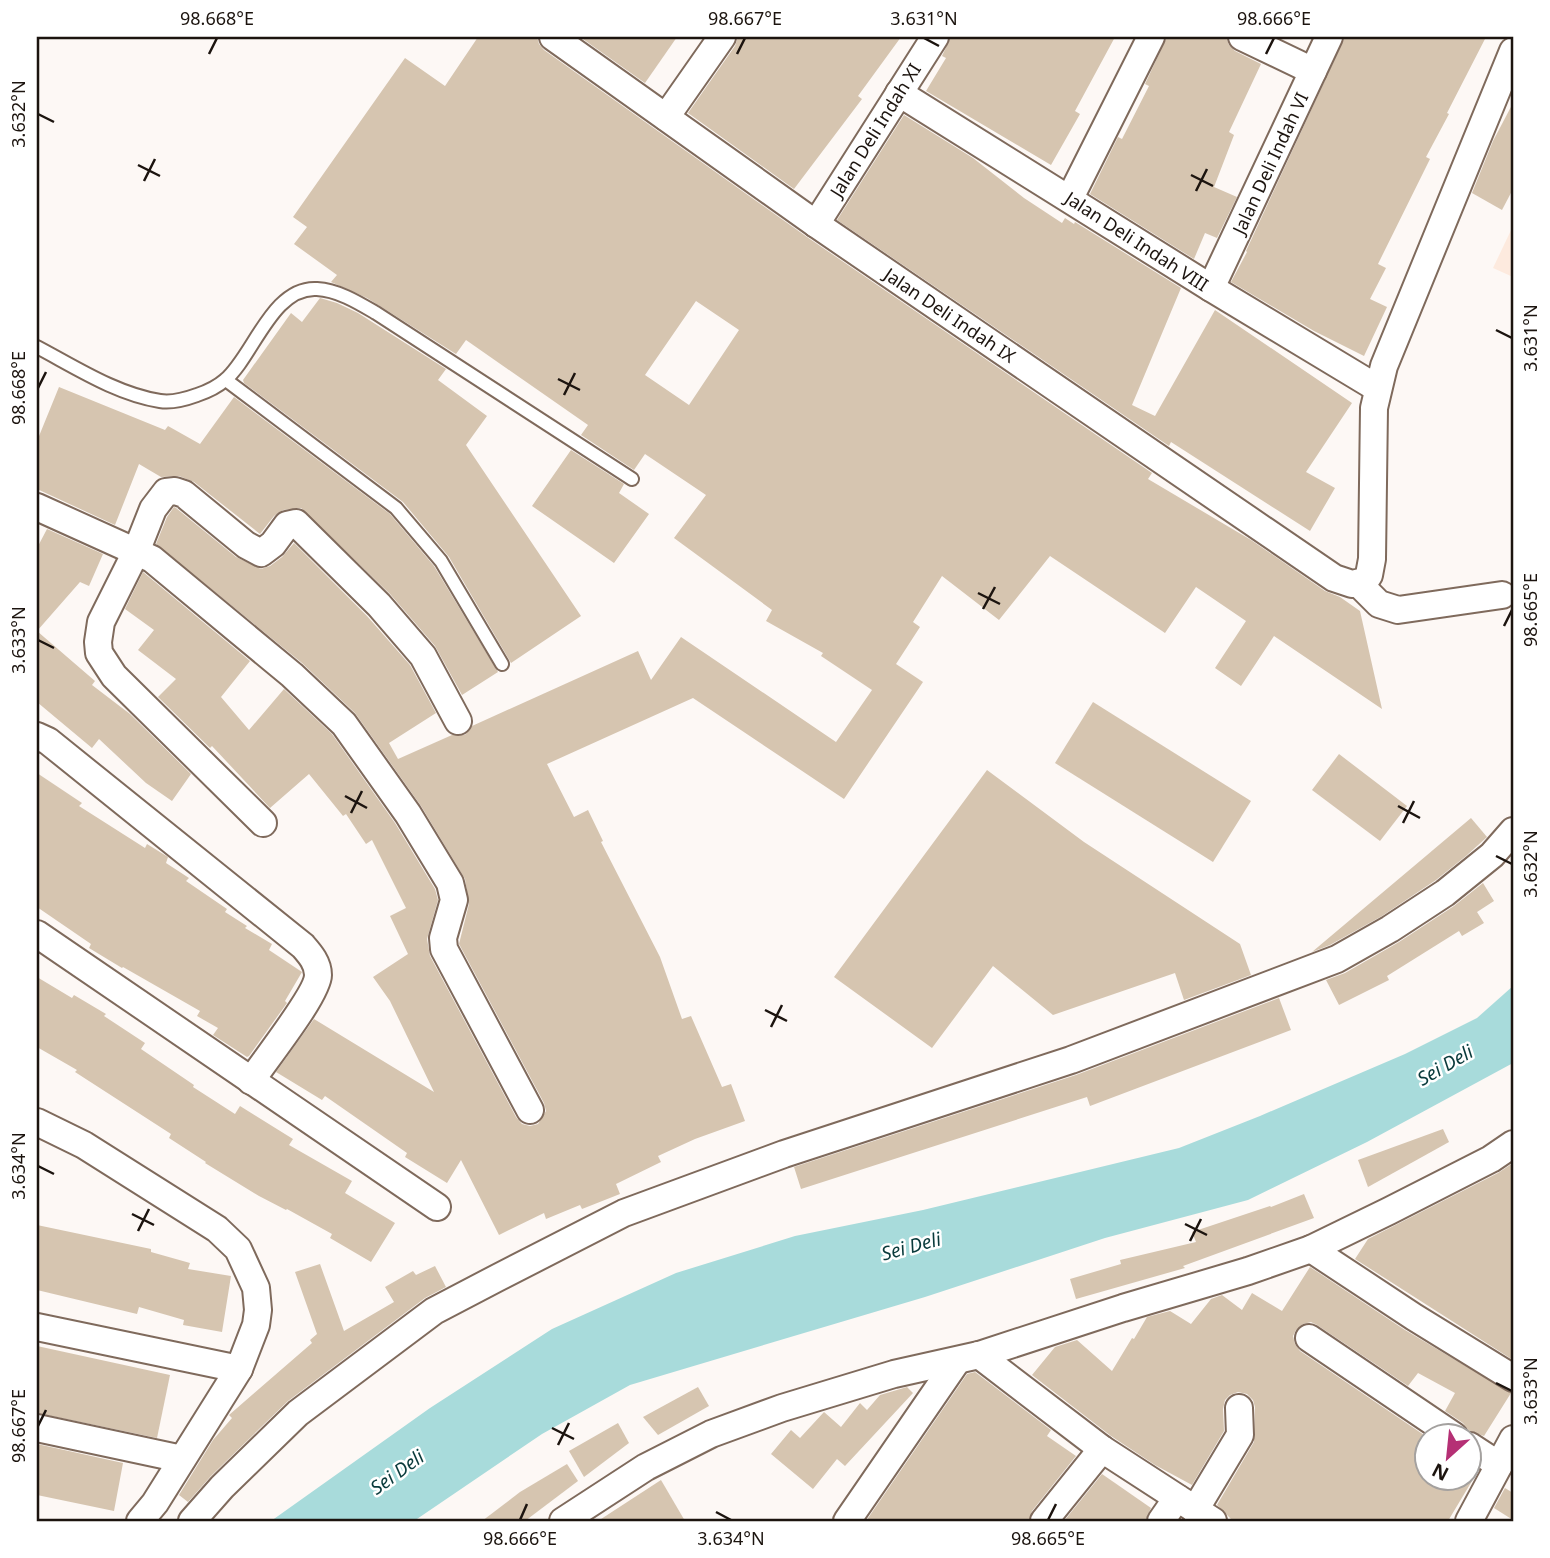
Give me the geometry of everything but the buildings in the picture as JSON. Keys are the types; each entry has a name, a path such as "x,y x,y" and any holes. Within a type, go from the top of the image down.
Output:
{"street":[{"name":"Jalan Deli Indah IX","path":"553,37 816,224 1334,578 1355,584 1379,604 1398,610 1502,595"},
{"path":"666,117 722,37"},
{"name":"Jalan Deli Indah XI","path":"816,224 935,37"},
{"path":"1070,198 1152,37"},
{"path":"1242,37 1313,71"},
{"name":"Jalan Deli Indah VI","path":"1211,288 1329,37"},
{"path":"1355,584 1369,575 1372,559 1377,388 1393,341 1513,51"},
{"name":"Jalan Deli Indah VIII","path":"899,93 1377,388"},
{"path":"263,823 114,676 99,653 101,622 136,552 153,509 166,492 184,494 246,545 261,553 273,544 287,525 296,523 379,605 423,656 458,721"},
{"path":"37,507 152,559 292,675 344,724 408,814 450,883 454,900 443,938 444,949 530,1110"},
{"path":"37,736 48,741 310,954 318,974 312,993 251,1081"},
{"path":"192,1521 230,1479 298,1413 434,1311 499,1277 624,1213 797,1149 1071,1060 1337,959 1391,929 1445,893 1492,855 1513,831"},
{"path":"37,934 437,1207"},
{"path":"37,1122 85,1145 217,1229 238,1249 256,1287 256,1325 239,1369 155,1503 140,1521"},
{"path":"563,1521 646,1467 711,1434 782,1408 894,1374 968,1358 1311,1249 1390,1211 1513,1144"},
{"path":"1311,1249 1513,1378"},
{"path":"37,1327 239,1369"},
{"path":"1308,1338 1433,1422"},
{"path":"968,1358 1195,1510"},
{"path":"847,1521 968,1358"},
{"path":"1161,1521 1195,1510 1240,1435 1239,1408"},
{"path":"37,1428 182,1459"},
{"path":"1469,1521 1513,1439"},
{"path":"1044,1521 1102,1448"},
{"path":"1484,1456 1499,1465"}],"lane":[{"path":"37,347 114,387 162,401 186,399 208,391 226,380 271,315 293,296 303,290 325,291 355,301 376,313 632,480"},
{"path":"226,380 397,508 441,561 502,664"}],"shaded area":[{"path":"1513,226 1513,277 1493,268"}],"water":[{"name":"Sei Deli","path":"1513,986 1513,1063 1367,1142 1248,1200 1105,1238 925,1297 630,1385 542,1434 414,1521 271,1521 430,1408 552,1329 676,1273 795,1236 923,1210 1179,1148 1405,1054 1477,1018"}]}
